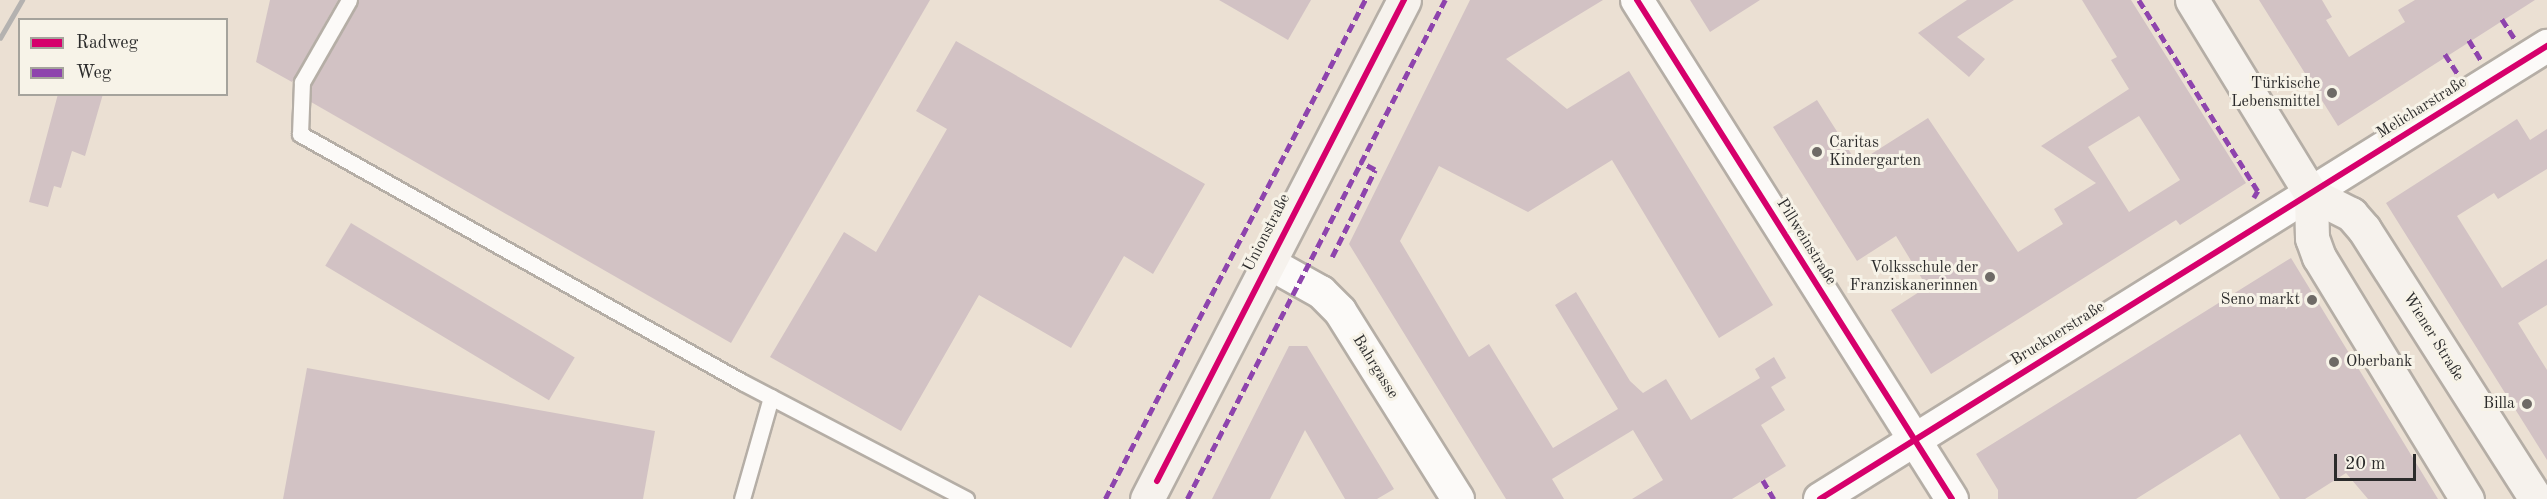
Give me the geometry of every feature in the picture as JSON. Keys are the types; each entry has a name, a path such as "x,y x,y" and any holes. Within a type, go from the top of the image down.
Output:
{"main road":[{"name":"Unionstraße","path":"1147,499 1267,262 1404,0"},
{"path":"2192,0 2311,194 2312,238 2319,257 2467,499"},
{"name":"Wiener Straße","path":"2311,194 2350,214 2364,229 2536,499"}],"street":[{"name":"Pillweinstraße","path":"1638,0 1952,499"},
{"name":"Melicharstraße","path":"2311,194 2547,46"},
{"name":"Brucknerstraße","path":"1820,499 2311,194"},
{"name":"Bahrgasse","path":"1267,262 1321,292 1340,311 1458,499"}],"lane":[{"path":"350,0 302,82 300,134 771,397 966,499"},
{"path":"742,499 771,397"}],"building":[{"path":"270,0 338,0 292,82 256,62"},
{"path":"359,0 930,0 731,343 311,102 312,85"},
{"path":"1219,0 1311,0 1288,40"},
{"path":"1470,0 1603,0 1506,59 1567,109 1629,71 1773,305 1719,338 1612,160 1528,212 1439,166 1400,241 1469,357 1489,344 1553,448 1618,409 1555,305 1576,292 1630,381 1643,393 1666,379 1691,420 1760,378 1755,369 1774,357 1786,378 1771,387 1785,410 1761,425 1786,466 1732,499 1632,499 1663,480 1633,430 1552,479 1564,499 1506,499 1349,244"},
{"path":"1690,0 1760,0 1710,32"},
{"path":"1967,0 2014,0 1957,37 1985,59 1969,77 1918,33"},
{"path":"2082,0 2131,0 2246,183 2180,225 2176,220 1931,374 1891,310 1927,287 1896,236 1857,261 1773,127 1817,100 1857,163 1928,118 2018,252 2063,224 2054,209 2096,183 2041,146 2129,89 2111,60 2117,57","holes":["2139,116 2180,180 2129,212 2088,147"]},
{"path":"2259,0 2322,0 2332,17 2326,20 2349,57 2405,22 2398,10 2415,0 2535,0 2338,126"},
{"path":"956,41 1205,184 1153,274 1124,256 1071,348 979,295 901,431 770,357 844,232 876,252 947,129 916,111"},
{"path":"57,96 102,96 85,156 72,151 61,188 54,186 48,207 29,202"},
{"path":"2517,119 2530,140 2547,129 2547,169 2498,199 2494,193 2457,216 2502,288 2547,259 2547,305 2518,323 2547,370 2547,460 2386,203"},
{"path":"351,223 575,357 549,400 325,266"},
{"path":"2291,258 2438,499 2368,499 2346,473 2305,499 2280,499 2240,434 2136,499 1998,499 1998,490 1976,454"},
{"path":"1289,346 1307,346 1394,489 1377,499 1345,499 1305,430 1270,499 1212,499"},
{"path":"307,368 655,431 643,499 283,499"}],"railway":[{"path":"0,38 22,0"}],"marked path":[{"path":"1105,499 1365,0"},
{"path":"1187,499 1445,0"},
{"path":"2139,0 2258,191 2254,198"},
{"path":"2502,19 2515,39"},
{"path":"2469,40 2481,60"},
{"path":"2445,54 2458,74"},
{"path":"1332,257 1375,170 1360,162"},
{"path":"1763,480 1774,499"}],"cycle path":[{"path":"1157,481 1404,0"},
{"path":"1637,0 1952,499"},
{"path":"1820,499 2547,46"}],"place":[{"name":"Türkische Lebensmittel","path":"2332,93"},
{"name":"Caritas Kindergarten","path":"1817,152"},
{"name":"Volksschule der Franziskanerinnen","path":"1990,277"},
{"name":"Seno markt","path":"2312,300"},
{"name":"Oberbank","path":"2334,362"},
{"name":"Billa","path":"2527,404"}]}
